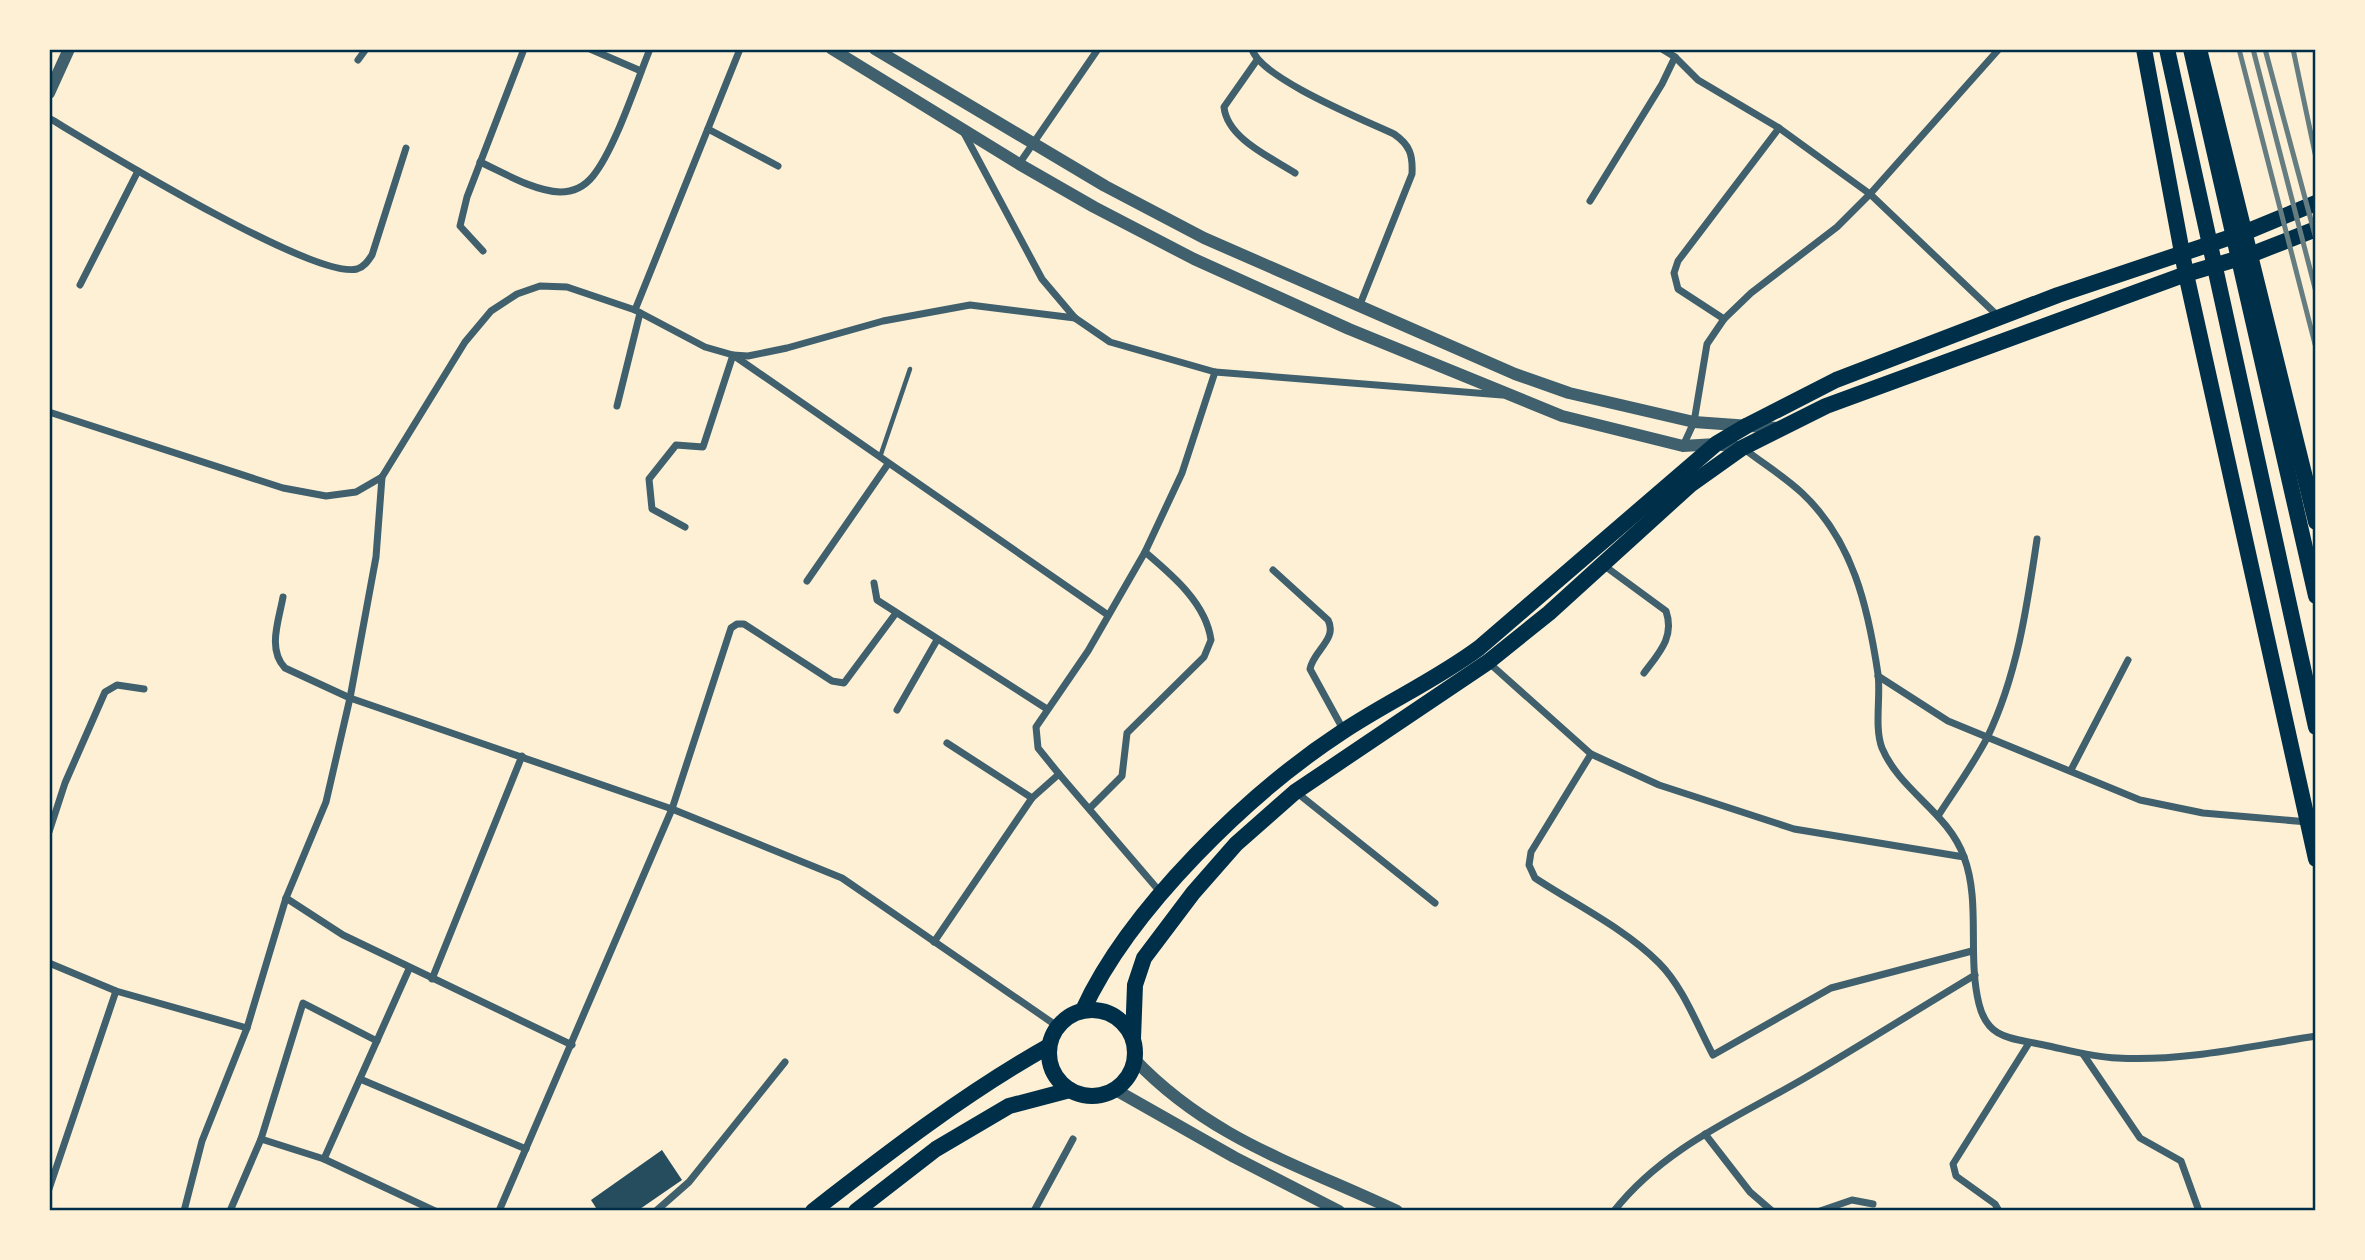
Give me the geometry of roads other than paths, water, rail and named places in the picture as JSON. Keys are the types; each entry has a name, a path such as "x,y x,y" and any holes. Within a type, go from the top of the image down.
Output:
{"main road":[{"path":"2144,49 2186,274 2316,859"},
{"path":"2167,49 2316,727"},
{"path":"2191,49 2316,596"},
{"path":"2199,49 2316,522"},
{"path":"1083,1010 1118,945 1207,846 1286,771 1344,730 1448,671 1479,648 1716,444 1836,380 1999,317 2246,232 2316,203"},
{"path":"856,1211 936,1149 1009,1106 1070,1090 1094,1096 1114,1089 1124,1081 1134,1059 1135,985 1144,958 1193,893 1236,844 1295,792 1488,662 1549,613 1690,485 1742,448 1826,406 2316,229"},
{"path":"1070,1090 1052,1072 1049,1046 1057,1026 1069,1016 1083,1010 1099,1010 1114,1015 1133,1039"},
{"path":"813,1211 951,1107 1000,1074 1049,1046"},
{"path":"951,1107 966,1131"}],"street":[{"path":"49,93 69,49"},
{"path":"358,60 366,49"},
{"path":"483,251 460,226 467,197 524,49"},
{"path":"590,49 641,71"},
{"path":"480,162 541,188 560,192 584,185 594,176 650,49"},
{"path":"617,407 637,311 740,49"},
{"path":"832,49 1019,164 1194,259 1506,396 1562,416 1683,446 1716,444 1742,448 1802,493 1833,528 1854,568 1878,676 1881,746 1905,786 1938,816 1964,857 1970,887 1972,951 1979,1004 1986,1021 1997,1033 2013,1041 2117,1058 2187,1056 2316,1035"},
{"path":"875,49 1105,186 1204,238 1358,307 1569,393 1694,422 1779,428"},
{"path":"1019,164 1098,49"},
{"path":"1252,49 1257,61 1306,92 1406,142 1413,157 1412,174 1358,307"},
{"path":"1662,49 1675,57 1698,80 1779,128 1870,194 1999,317"},
{"path":"1683,446 1694,422 1707,344 1724,320 1751,293 1837,227 1870,194 1999,49"},
{"path":"1590,201 1662,84 1675,57"},
{"path":"1257,61 1224,107 1225,119 1243,139 1294,173"},
{"path":"49,118 202,208 253,233 346,270 358,269 372,255 406,148"},
{"path":"1724,320 1678,289 1674,273 1678,261 1779,128"},
{"path":"708,129 778,166"},
{"path":"961,129 1042,279 1075,318 1110,342 1215,372 1506,396"},
{"path":"80,285 138,171"},
{"path":"184,1211 202,1141 247,1028 286,898 326,802 350,698 376,557 382,477 466,342 491,311 517,294 540,286 567,287 637,311 705,347 733,355 1108,615"},
{"path":"733,355 774,351 883,321 970,305 1075,318"},
{"path":"685,527 652,509 649,479 676,445 702,447 733,355"},
{"path":"1162,894 1038,748 1036,727 1088,651 1145,552 1182,473 1215,372"},
{"path":"49,412 283,488 326,496 356,492 382,477"},
{"path":"807,581 888,464"},
{"path":"1938,816 1987,738 2023,631 2037,539"},
{"path":"1090,808 1122,776 1127,733 1204,657 1211,640 1202,614 1189,596 1173,576 1145,552"},
{"path":"1602,564 1666,611 1670,631 1667,640 1644,673"},
{"path":"1273,569 1332,626 1328,639 1314,657 1310,669 1344,730"},
{"path":"874,583 877,600 1047,709"},
{"path":"283,597 275,641 277,660 285,668 350,698 672,809 842,878 1057,1026"},
{"path":"499,1211 672,809 732,628 737,624 744,624 832,681 844,683 896,613"},
{"path":"897,710 937,640"},
{"path":"2071,771 2128,660"},
{"path":"1488,662 1591,754 1659,785 1794,829 1964,857"},
{"path":"1878,676 1948,721 2140,800 2168,807 2308,821"},
{"path":"49,832 65,783 105,692 117,685 144,690"},
{"path":"947,743 1032,798"},
{"path":"1591,754 1531,852 1531,872 1535,878 1621,933 1659,963 1675,982 1713,1055 1831,988 1972,951"},
{"path":"432,979 522,756"},
{"path":"934,942 990,855 1032,798 1059,774"},
{"path":"1295,792 1435,903"},
{"path":"286,898 343,935 409,969 572,1045"},
{"path":"49,963 116,991 247,1028"},
{"path":"324,1159 409,969"},
{"path":"1614,1211 1655,1166 1975,975"},
{"path":"49,1189 116,991"},
{"path":"230,1211 261,1139 303,1003 377,1041"},
{"path":"1999,1211 1995,1203 1956,1176 1953,1164 2029,1043"},
{"path":"2083,1054 2140,1138 2181,1161 2199,1211"},
{"path":"1134,1059 1166,1091 1237,1139 1398,1211"},
{"path":"656,1211 689,1182 785,1062"},
{"path":"360,1079 526,1149"},
{"path":"1114,1089 1339,1211"},
{"path":"1154,1113 1166,1091"},
{"path":"1705,1134 1750,1192 1772,1211"},
{"path":"261,1139 324,1159 435,1211"},
{"path":"1034,1211 1073,1139"},
{"path":"1820,1211 1852,1200 1873,1204"}],"lane":[{"path":"880,457 910,369"}],"railway":[{"path":"2239,49 2316,348"},
{"path":"2253,49 2316,292"},
{"path":"2265,49 2316,239"},
{"path":"2293,49 2316,158"}]}
